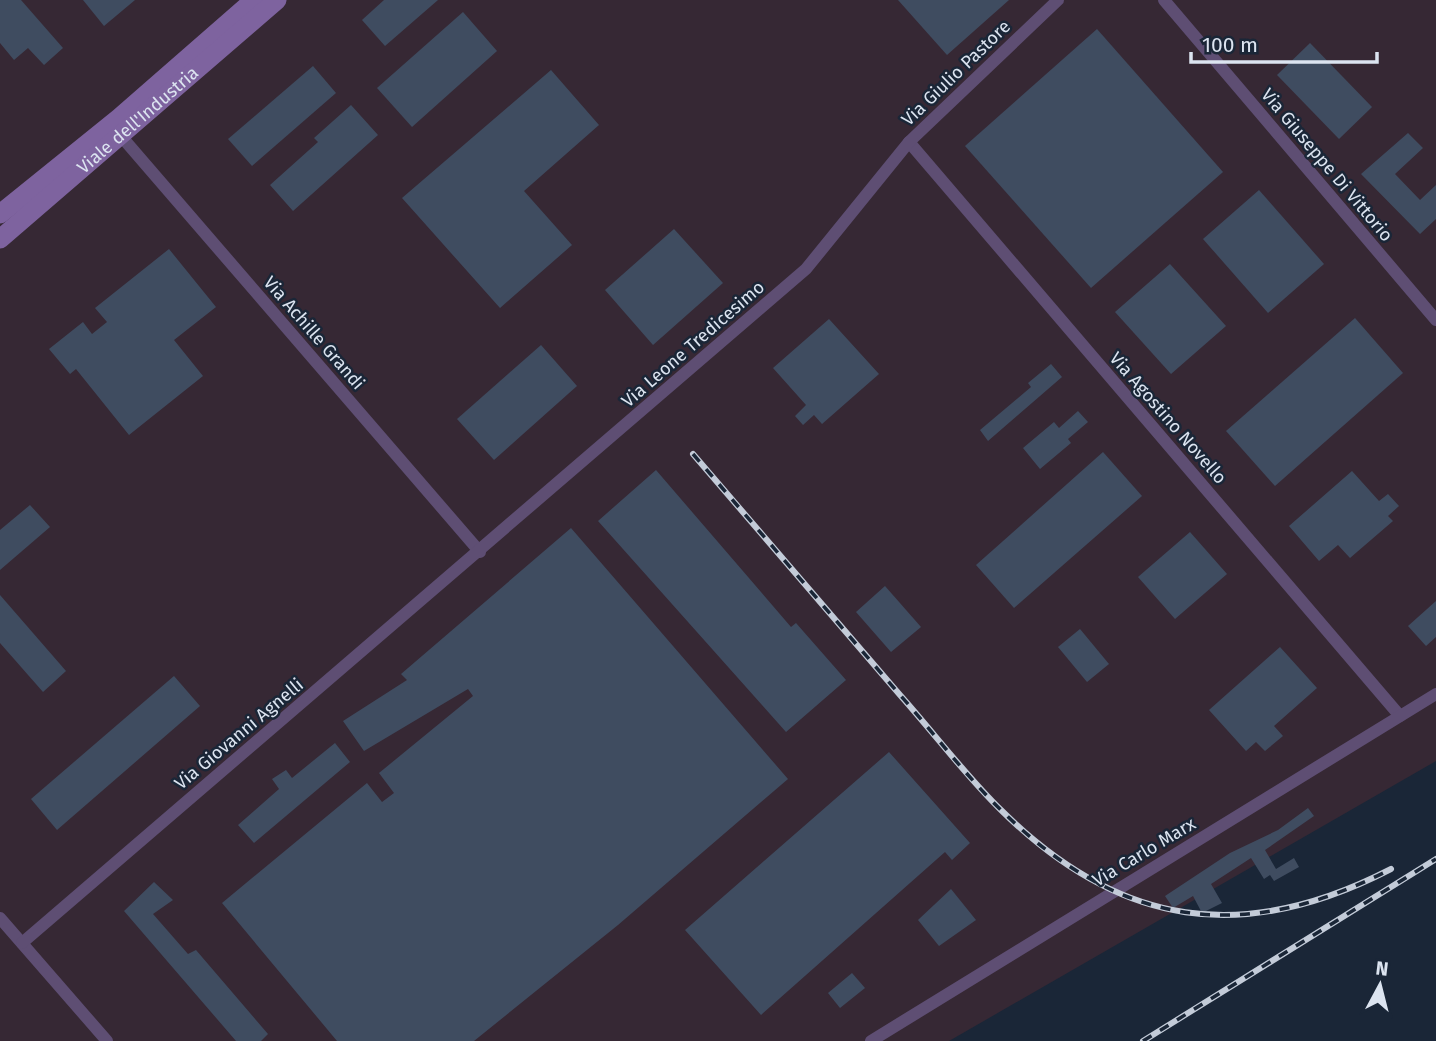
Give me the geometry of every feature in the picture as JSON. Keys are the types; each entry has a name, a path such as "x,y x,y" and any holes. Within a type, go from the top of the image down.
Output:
{"main road":[{"name":"Viale dell'Industria","path":"0,239 277,0"},
{"name":"Viale dell'Industria","path":"0,214 119,118 243,4"}],"street":[{"name":"Via Giulio Pastore","path":"909,142 1058,0"},
{"name":"Via Giuseppe Di Vittorio","path":"1164,0 1436,320"},
{"name":"Via Achille Grandi","path":"121,136 480,552"},
{"name":"Via Leone Tredicesimo","path":"480,552 806,269 909,142"},
{"name":"Via Agostino Novello","path":"909,142 1400,716"},
{"name":"Via Giovanni Agnelli","path":"22,943 480,552"},
{"name":"Via Carlo Marx","path":"871,1041 1436,694"},
{"path":"0,918 107,1041"}],"shaded area":[{"path":"0,0 1436,0 1436,761 949,1041 0,1041"}],"building":[{"path":"0,0 21,0 63,48 44,65 28,48 14,60 0,43"},
{"path":"83,0 135,0 104,26"},
{"path":"384,0 438,0 385,46 362,20"},
{"path":"898,0 1009,0 947,55"},
{"path":"463,12 497,51 412,127 377,88"},
{"path":"1097,29 1223,172 1091,288 965,146"},
{"path":"1310,43 1372,107 1339,139 1277,75"},
{"path":"313,66 336,93 252,166 228,139"},
{"path":"551,70 599,125 524,191 572,245 500,308 402,198"},
{"path":"351,105 378,135 293,211 270,185 318,142 314,138"},
{"path":"1408,133 1423,148 1395,174 1420,200 1436,185 1436,219 1420,234 1361,174"},
{"path":"1259,190 1324,264 1268,313 1203,239"},
{"path":"674,229 723,283 653,345 605,290"},
{"path":"169,249 216,307 174,340 203,376 129,435 76,369 70,374 49,349 83,322 92,334 107,322 95,308"},
{"path":"1170,264 1226,326 1171,374 1115,312"},
{"path":"1355,318 1403,373 1275,486 1226,431"},
{"path":"829,319 879,374 822,424 814,415 803,425 795,416 806,405 773,368"},
{"path":"541,345 577,386 494,460 457,419"},
{"path":"1051,364 1062,377 988,441 980,430 1031,387 1028,383"},
{"path":"1078,411 1088,422 1068,439 1071,443 1040,469 1023,448 1054,422 1059,428"},
{"path":"1103,452 1142,496 1014,608 976,565"},
{"path":"656,470 791,627 796,623 846,680 786,732 598,521"},
{"path":"1352,471 1379,501 1388,494 1399,506 1388,516 1393,521 1350,558 1338,545 1319,561 1289,526"},
{"path":"30,505 50,527 0,570 0,530"},
{"path":"571,528 788,779 618,925 474,1041 337,1041 222,903 367,783 382,802 394,793 379,773 473,696 468,689 364,751 343,721 407,680 401,674"},
{"path":"1190,532 1227,574 1175,619 1138,577"},
{"path":"885,586 921,627 891,652 856,612"},
{"path":"0,595 66,671 43,692 0,643"},
{"path":"1436,601 1436,637 1426,646 1408,626"},
{"path":"1080,629 1109,664 1087,682 1058,647"},
{"path":"1280,647 1317,688 1274,726 1283,736 1265,751 1256,742 1246,751 1209,710"},
{"path":"174,676 200,706 57,830 31,799"},
{"path":"335,743 350,762 254,843 238,825 279,789 272,779 286,770 292,778"},
{"path":"889,752 970,843 952,860 945,852 761,1015 685,930"},
{"path":"1308,808 1314,816 1265,850 1276,869 1294,858 1299,867 1274,881 1270,875 1264,879 1251,858 1211,884 1222,903 1202,913 1193,896 1173,908 1165,896 1230,853 1278,830"},
{"path":"154,882 173,900 153,914 188,954 196,950 268,1034 261,1041 236,1041 124,911"},
{"path":"951,889 976,920 939,946 918,920"},
{"path":"852,973 865,988 840,1008 828,993"}],"railway":[{"path":"693,454 988,797 1046,850 1091,880 1138,901 1186,912 1234,915 1285,908 1337,893 1391,869"},
{"path":"1143,1041 1436,859"}]}
